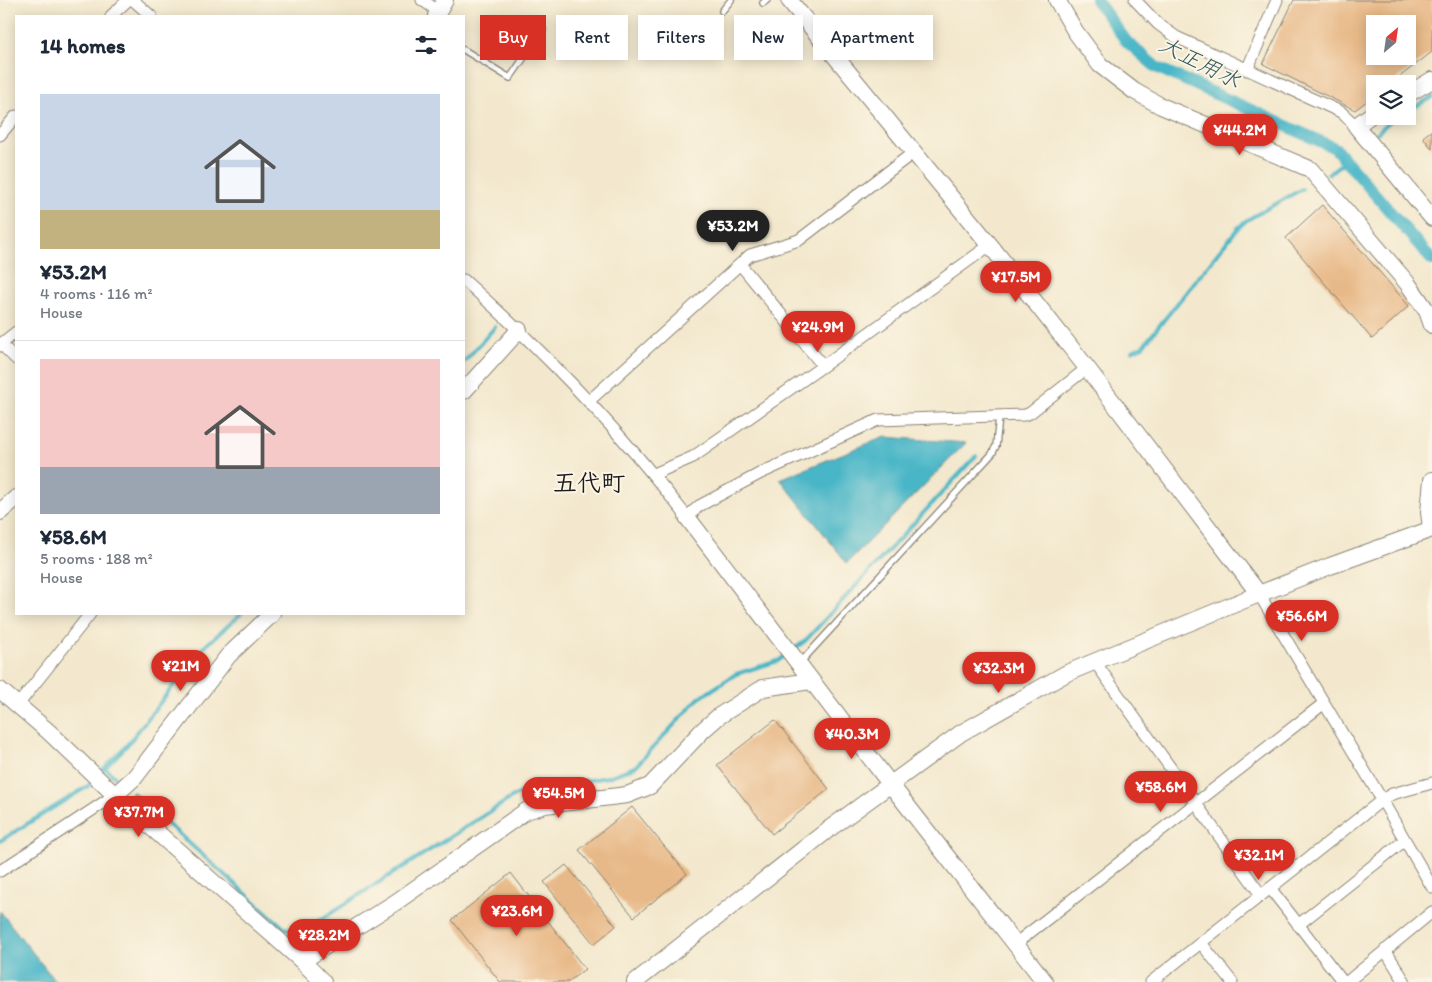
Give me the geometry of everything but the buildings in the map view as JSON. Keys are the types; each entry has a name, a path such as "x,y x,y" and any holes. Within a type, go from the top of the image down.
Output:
{"street":[{"path":"111,15 128,0"},
{"path":"133,0 150,15"},
{"path":"422,0 439,9"},
{"path":"789,0 990,245 1087,368 1259,594 1432,887"},
{"path":"1057,0 1075,31 1100,65 1134,91 1161,106 1310,169 1408,284 1428,311 1432,325"},
{"path":"1135,0 1158,24 1176,36 1341,112 1356,126 1432,218"},
{"path":"1247,70 1276,0"},
{"path":"1416,89 1432,80"},
{"path":"0,134 15,117"},
{"path":"1356,126 1366,119"},
{"path":"589,401 750,255 799,240 914,152"},
{"path":"654,474 693,457 990,245"},
{"path":"740,264 823,366"},
{"path":"465,281 519,330 589,401 654,474 891,785 1046,982"},
{"path":"465,390 519,330"},
{"path":"15,333 0,344 15,358"},
{"path":"687,517 699,506 761,473 878,420 998,417 1030,413 1087,368"},
{"path":"635,982 830,829 961,733 1068,673 1259,594 1432,529 1429,512 1432,480"},
{"path":"0,512 15,499"},
{"path":"17,706 89,615"},
{"path":"0,871 115,795 135,777 228,656 271,615"},
{"path":"1095,662 1196,803 1266,892 1298,925 1342,982"},
{"path":"302,962 396,902 526,811 546,804 627,795 650,786 703,730 719,716 763,688 812,681"},
{"path":"0,690 49,732 115,795 323,982"},
{"path":"1015,944 1323,704"},
{"path":"1151,982 1382,800 1392,794 1432,783"},
{"path":"1298,925 1405,840"},
{"path":"1347,982 1432,912"},
{"path":"1201,942 1232,982"},
{"path":"1385,950 1405,982"}],"lane":[{"path":"722,11 731,0"},
{"path":"465,51 480,60"},
{"path":"480,60 510,78 522,60"},
{"path":"799,664 992,454 996,446 998,417"}],"water":[{"path":"884,437 966,443 847,563 780,479"},
{"path":"0,911 56,982 0,982"}],"waterway":[{"name":"大正用水","path":"1096,0 1127,42 1156,67 1335,148 1432,260"},
{"path":"1416,106 1432,97"},
{"path":"1377,133 1386,125"},
{"path":"1328,174 1341,164"},
{"path":"1132,351 1143,346 1238,228 1247,220 1302,189"},
{"path":"465,361 495,327"},
{"path":"794,649 805,641 976,456"},
{"path":"99,774 127,745 203,648 240,615"},
{"path":"133,793 283,927 298,934 516,795 536,788 608,777 635,767 698,699 736,674 778,661 786,655"},
{"path":"105,768 115,777"},
{"path":"0,841 88,786 94,779"}],"district":[{"name":"五代町","path":"589,482"}]}
